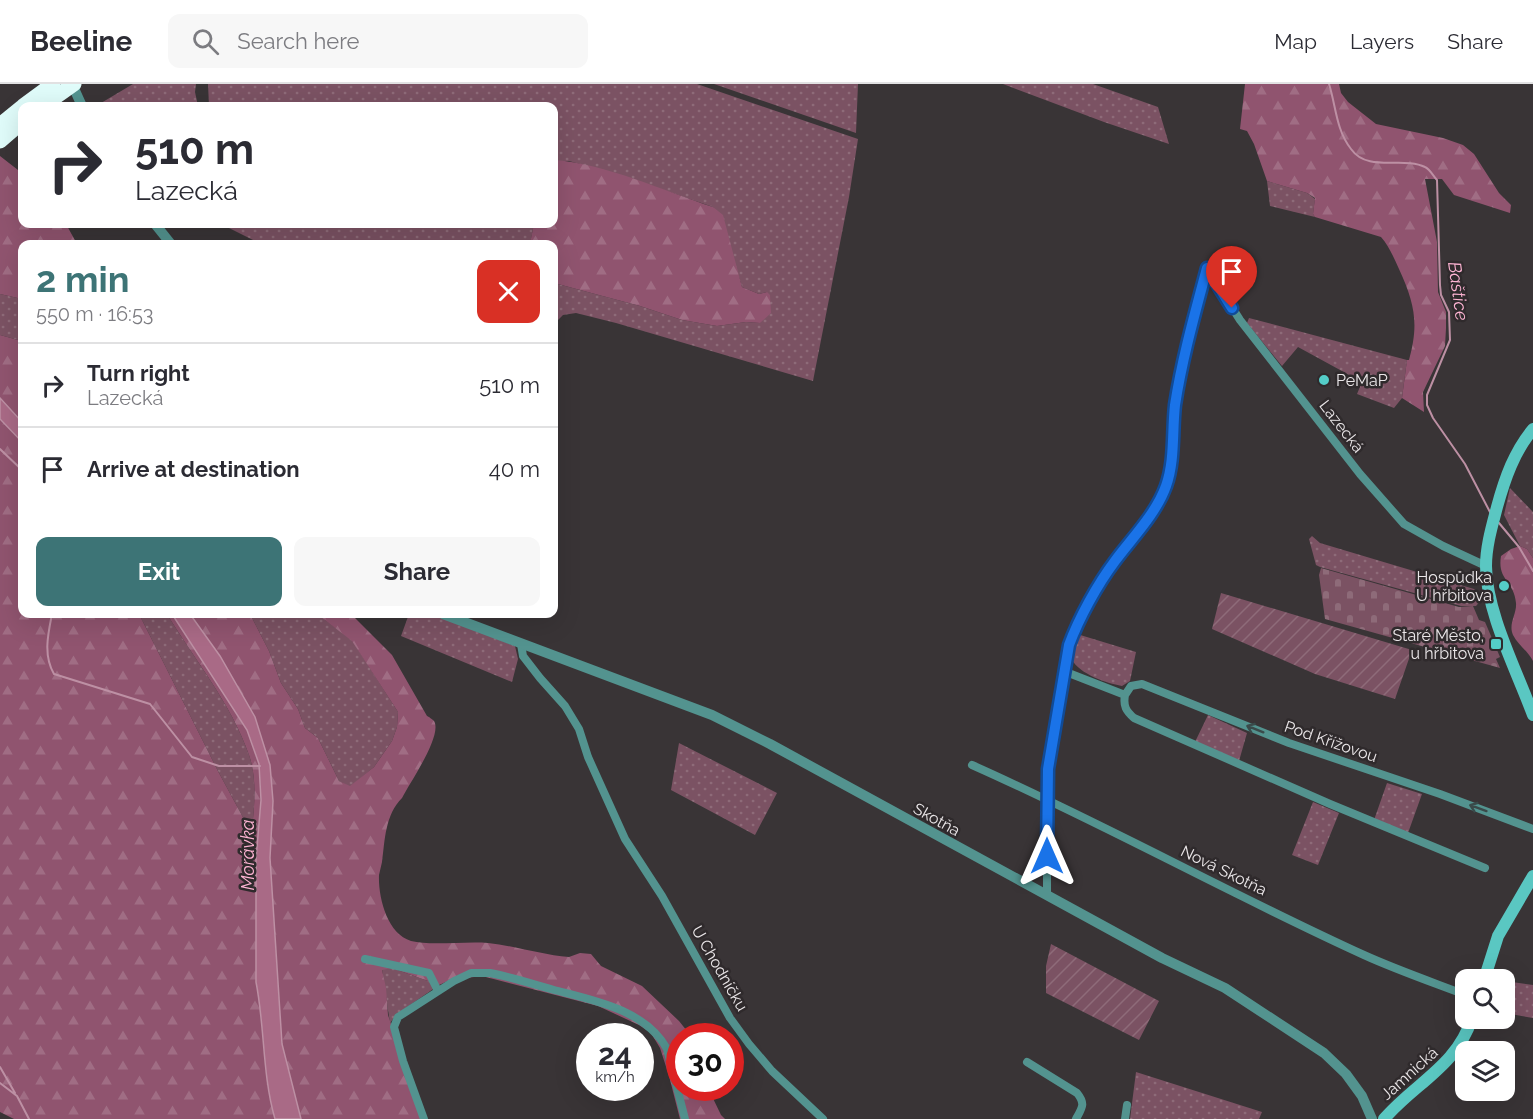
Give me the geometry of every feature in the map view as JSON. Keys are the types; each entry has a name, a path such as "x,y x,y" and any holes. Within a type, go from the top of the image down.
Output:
{"highway":[{"path":"30,102 53,84"},
{"path":"48,102 73,84"},
{"path":"0,125 18,111"},
{"path":"0,141 18,125"}],"main road":[{"path":"1533,429 1512,460 1493,522 1486,566 1493,607 1533,715"},
{"path":"1488,969 1498,936 1533,876"},
{"name":"Jamnická","path":"1384,1119 1456,1051 1469,1029"}],"street":[{"path":"73,84 80,102"},
{"path":"158,228 168,240"},
{"name":"Lazecká","path":"1066,672 1069,645 1075,629 1112,564 1158,503 1165,489 1170,472 1172,430 1183,365 1207,268 1240,320 1360,474 1404,524 1443,546 1486,566"},
{"name":"Skotňa","path":"453,618 712,716 770,744 1162,958 1225,987 1323,1053 1343,1070 1362,1096 1372,1119"},
{"name":"U Chodníčku","path":"521,644 524,656 565,706 579,729 588,757 625,839 662,896 730,1018 748,1044 772,1071 823,1119"},
{"path":"1047,895 1048,769 1066,672 1125,694 1126,711 1134,718 1330,804 1485,868"},
{"name":"Pod Křížovou","path":"1125,694 1131,686 1143,684 1289,743 1440,794 1533,829"},
{"name":"Nová Skotňa","path":"972,765 1047,798 1158,855 1365,955 1455,991"},
{"path":"365,959 429,973 438,991"},
{"path":"424,1119 403,1061 394,1027 398,1017 471,973 490,973 612,1006 653,1030 667,1049 685,1119"},
{"path":"1027,1062 1083,1100 1083,1107 1076,1119"},
{"path":"1125,1119 1127,1105"}],"green space":[{"path":"133,84 196,84 197,102 103,102"},
{"path":"208,84 697,84 858,139 813,381 576,313 563,315 558,320 558,284 682,320 717,326 746,322 760,323 767,292 759,294 742,287 732,254 713,207 620,175 569,161 558,161 558,102 209,102"},
{"path":"714,84 858,84 856,133"},
{"path":"1003,84 1093,84 1158,107 1169,144 1104,122"},
{"path":"1245,84 1339,84 1341,93 1348,102 1376,124 1443,138 1463,145 1474,154 1499,193 1511,205 1510,213 1454,195 1442,179 1425,179 1437,242 1438,292 1446,312 1446,328 1445,346 1423,392 1424,412 1402,398 1407,360 1409,360 1414,336 1414,314 1409,293 1391,252 1381,237 1315,217 1313,214 1315,198 1307,193 1267,181 1254,144 1247,131 1240,129"},
{"path":"0,156 18,170 18,228 68,228 75,240 18,240 18,298 0,294"},
{"path":"558,160 614,172 713,207 723,215 742,287 759,294 767,292 770,295 771,313 760,323 746,322 717,326 682,320 558,284 558,240 531,240 533,228 558,228"},
{"path":"1267,181 1307,193 1315,199 1313,214 1315,217 1270,206"},
{"path":"229,228 533,228 531,240 253,240"},
{"path":"0,294 18,298 18,340 0,335"},
{"path":"1249,318 1407,360 1402,398 1394,408 1357,394 1362,382 1298,347 1282,366 1247,323"},
{"path":"0,335 18,340 18,418 0,398"},
{"path":"0,419 18,438 18,618 141,618 245,821 253,819 254,803 254,779 249,755 222,699 170,618 175,618 247,730 259,764 261,800 256,859 256,982 268,1085 275,1119 14,1119 0,1112"},
{"path":"1510,488 1533,512 1533,558 1527,549 1520,546 1504,515"},
{"path":"1312,536 1320,543 1474,589 1479,592 1481,600 1476,606 1461,606 1320,567 1316,565 1309,539"},
{"path":"1520,546 1527,549 1533,558 1533,661 1513,635 1515,595 1503,576 1500,564 1501,556"},
{"path":"1321,568 1459,607 1473,606 1479,620 1485,622 1500,657 1496,659 1500,668 1325,619 1319,575"},
{"path":"1221,593 1412,650 1395,699 1315,674 1212,629"},
{"path":"141,618 170,618 232,717 249,755 253,770 253,819 245,821"},
{"path":"192,618 252,618 269,651 281,683 298,709 305,728 318,738 339,781 350,786 374,767 392,741 397,727 398,712 352,641 322,618 355,618 392,655 427,716 434,721 435,728 430,748 392,812 387,828 379,884 382,904 390,923 403,937 411,941 488,943 569,957 580,953 591,954 601,966 642,986 681,1023 666,1023 666,1067 654,1038 654,1023 635,1023 598,1006 482,976 450,980 439,985 392,968 382,970 388,1015 423,1119 301,1119 282,1044 270,858 273,801 270,765"},
{"path":"252,618 322,618 352,640 398,712 397,727 392,741 374,767 350,787 339,781 318,738 305,728 298,709 281,683 269,651"},
{"path":"408,618 444,618 515,646 518,659 512,682 401,636"},
{"path":"1077,634 1136,652 1130,681 1122,686 1109,683 1081,670 1072,660"},
{"path":"1208,715 1247,733 1239,761 1195,742"},
{"path":"679,743 777,793 755,835 671,790"},
{"path":"1387,783 1422,794 1408,833 1374,820"},
{"path":"1313,802 1339,813 1318,865 1292,855"},
{"path":"1051,944 1159,1001 1139,1040 1046,993 1046,966"},
{"path":"392,968 439,985 397,1014 390,1023 382,969"},
{"path":"1515,982 1533,985 1533,1018 1515,1015"},
{"path":"1136,1072 1262,1112 1259,1119 1130,1119"},
{"path":"675,1101 714,1101 725,1119 680,1119"}],"shaded area":[{"path":"0,398 18,418 18,438 0,419"},
{"path":"175,618 193,618 220,656 255,717 270,765 273,801 270,858 282,1044 301,1119 275,1119 266,1068 256,982 256,859 261,800 259,764 247,730"}],"waterway":[{"name":"Baštice","path":"1329,84 1342,134 1358,156 1376,162 1416,164 1427,168 1437,180 1440,285 1441,295 1449,312 1450,340 1427,395 1427,405 1433,418 1465,464 1491,514"},
{"path":"0,449 18,466"},
{"name":"Baštice","path":"1499,523 1519,547 1533,571"},
{"path":"51,618 47,652 54,674 150,704 192,757 219,766 260,766"},
{"path":"0,1067 15,1093"},
{"path":"0,1083 17,1096 29,1119"}],"place":[{"name":"PeMaP","path":"1324,380"},
{"name":"Hospůdka U hřbitova","path":"1504,586"},
{"name":"Staré Město, u hřbitova","path":"1496,644"}],"route":[{"path":"1047,856 1048,769 1069,645 1075,629 1112,564 1158,503 1165,489 1170,472 1172,430 1183,365 1207,268 1232,308"}],"water label":[{"name":"Morávka","path":"248,855"}]}
